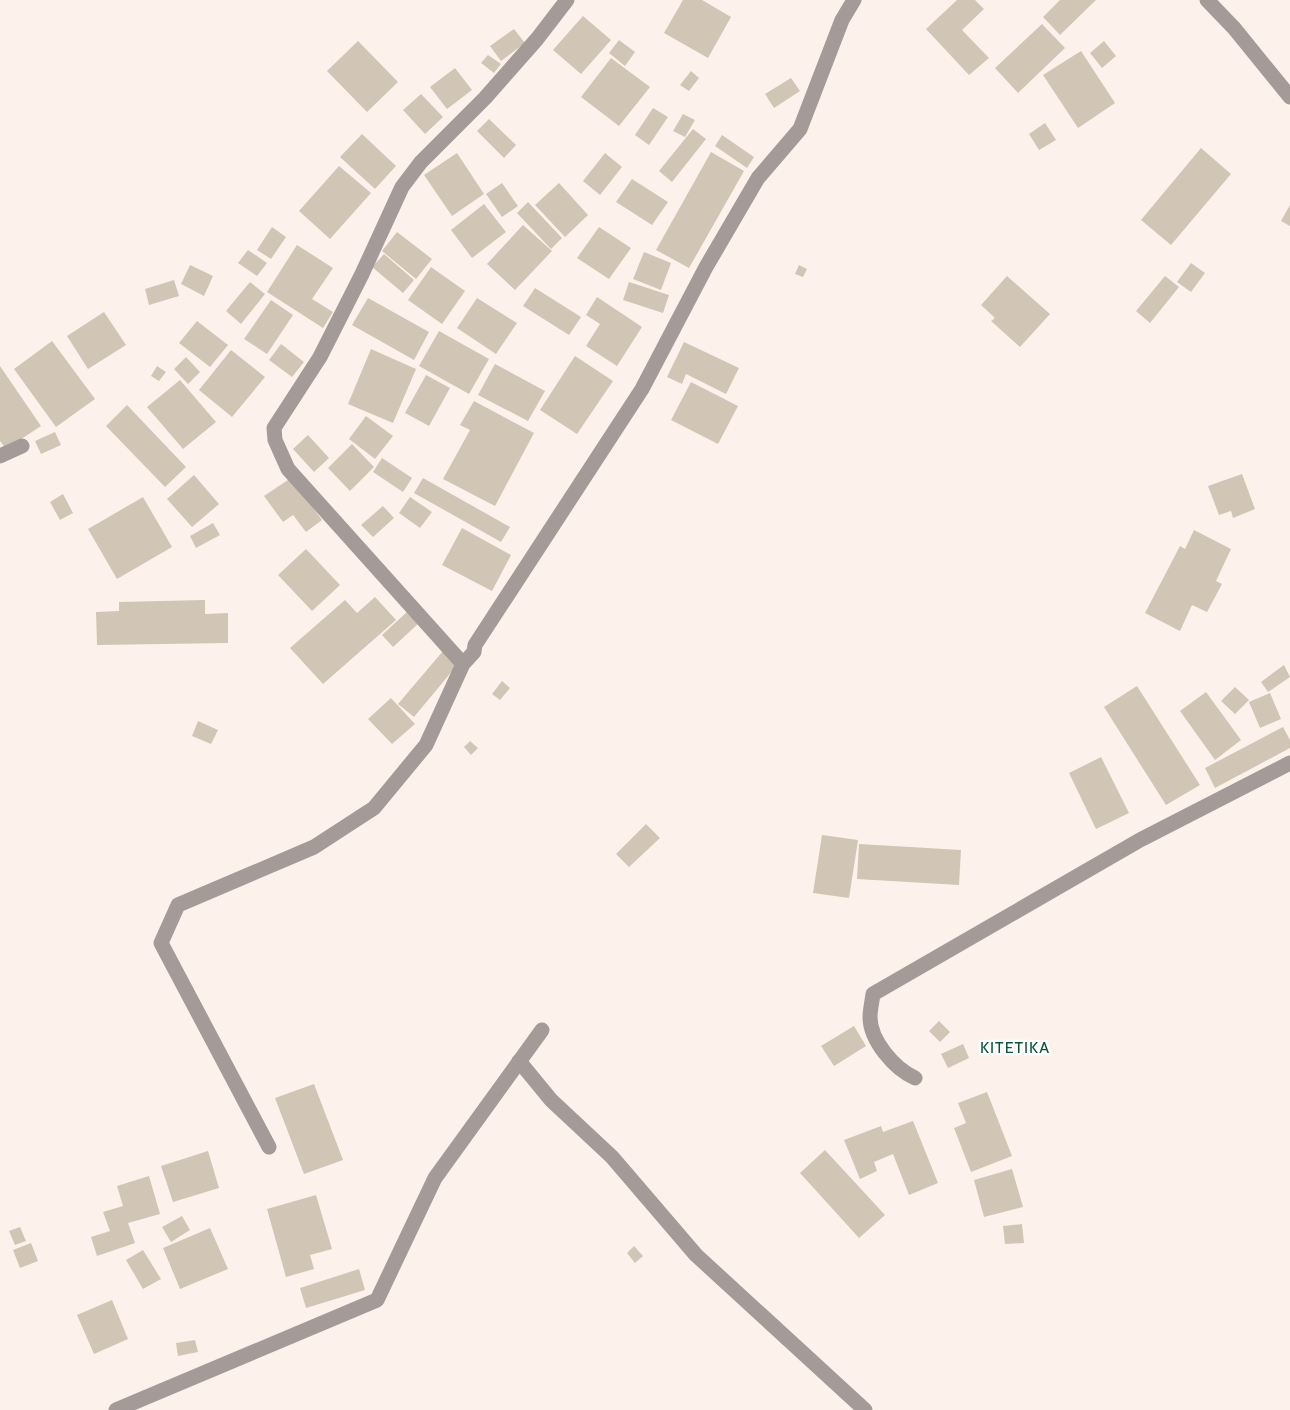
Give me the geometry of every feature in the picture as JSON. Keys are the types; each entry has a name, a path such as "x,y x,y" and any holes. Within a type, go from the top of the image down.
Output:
{"street":[{"path":"463,664 288,469 275,440 274,428 320,357 362,274 402,188 421,162 485,98 537,39 567,0"},
{"path":"269,1147 161,943 178,905 314,847 374,808 426,745 463,664 474,652 475,645 642,389 706,267 758,178 800,129 842,20 854,0"},
{"path":"1207,0 1234,28 1290,97"},
{"path":"0,456 22,446"},
{"path":"915,1078 904,1073 875,1039 870,1018 874,994 1140,840 1290,763"},
{"path":"116,1410 377,1300 435,1178 542,1030"},
{"path":"519,1062 551,1100 612,1158 696,1255 864,1410"}],"building":[{"path":"683,0 702,0 731,17 708,58 664,33"},
{"path":"957,0 975,0 984,9 962,30 989,58 969,75 926,29"},
{"path":"1060,0 1096,0 1060,35 1043,17"},
{"path":"583,16 611,40 581,74 553,50"},
{"path":"1042,24 1065,48 1018,93 995,68"},
{"path":"514,29 525,43 501,61 490,46"},
{"path":"619,40 635,52 625,66 609,53"},
{"path":"358,41 398,82 367,112 327,71"},
{"path":"1104,41 1116,56 1102,68 1090,53"},
{"path":"1081,51 1115,103 1078,128 1043,75"},
{"path":"488,55 501,64 494,73 481,63"},
{"path":"611,58 650,87 619,126 581,97"},
{"path":"455,68 472,90 447,109 430,87"},
{"path":"691,71 699,78 689,91 680,85"},
{"path":"791,78 800,91 774,108 765,94"},
{"path":"421,94 443,117 425,134 403,110"},
{"path":"653,108 668,117 649,145 635,135"},
{"path":"683,114 695,120 685,137 673,131"},
{"path":"489,119 516,145 504,158 477,131"},
{"path":"1045,123 1056,140 1039,150 1029,134"},
{"path":"693,129 706,139 672,182 659,171"},
{"path":"362,134 396,166 375,189 340,157"},
{"path":"722,135 754,157 747,168 715,146"},
{"path":"1201,148 1231,174 1171,245 1141,220"},
{"path":"711,152 744,171 689,268 656,250"},
{"path":"457,153 484,194 452,216 424,175"},
{"path":"605,153 622,167 600,195 583,181"},
{"path":"339,166 371,193 330,239 299,211"},
{"path":"632,179 668,202 652,225 616,202"},
{"path":"502,183 518,206 502,217 486,194"},
{"path":"559,183 588,215 565,237 535,205"},
{"path":"528,202 562,238 551,249 517,213"},
{"path":"484,204 506,232 472,258 451,230"},
{"path":"1290,205 1290,226 1281,221"},
{"path":"523,225 552,251 515,290 487,264"},
{"path":"272,227 286,237 271,259 257,250"},
{"path":"599,227 631,248 609,279 577,258"},
{"path":"397,232 432,259 416,279 382,251"},
{"path":"297,245 333,268 312,299 333,312 323,328 267,292"},
{"path":"248,250 267,263 257,276 238,263"},
{"path":"644,252 671,263 661,290 633,279"},
{"path":"384,254 414,280 403,293 372,267"},
{"path":"1191,263 1205,273 1191,292 1177,282"},
{"path":"190,265 213,276 204,296 181,284"},
{"path":"799,265 807,269 803,277 795,274"},
{"path":"431,267 465,291 442,324 408,300"},
{"path":"1007,276 1050,314 1020,347 991,321 995,318 981,305"},
{"path":"1165,276 1179,287 1150,323 1136,311"},
{"path":"174,280 179,296 149,305 145,289"},
{"path":"250,282 265,294 241,324 226,311"},
{"path":"629,282 669,295 663,313 623,300"},
{"path":"535,288 581,317 569,335 523,306"},
{"path":"597,297 642,327 617,366 586,346 600,324 586,315"},
{"path":"368,298 429,332 414,360 352,325"},
{"path":"477,298 517,323 496,354 457,328"},
{"path":"271,300 293,315 267,354 244,339"},
{"path":"104,312 126,345 88,369 67,336"},
{"path":"197,321 228,345 210,367 179,343"},
{"path":"439,331 489,359 469,394 419,366"},
{"path":"52,341 95,399 56,427 14,369"},
{"path":"684,342 739,368 726,394 686,374 682,384 667,377"},
{"path":"281,344 304,362 292,377 269,360"},
{"path":"371,349 416,369 393,423 348,404"},
{"path":"231,350 265,377 232,417 199,390"},
{"path":"575,356 613,381 577,434 540,410"},
{"path":"186,357 200,372 188,384 174,369"},
{"path":"495,364 545,391 528,421 478,395"},
{"path":"0,366 41,426 6,449 0,441"},
{"path":"157,366 166,372 159,381 151,376"},
{"path":"426,375 450,388 429,426 405,413"},
{"path":"180,380 216,422 183,449 147,407"},
{"path":"691,382 738,406 718,444 671,420"},
{"path":"474,401 534,433 495,506 443,479 470,430 460,425"},
{"path":"127,405 186,467 165,487 106,426"},
{"path":"366,416 393,436 375,459 349,439"},
{"path":"55,432 61,445 41,454 35,441"},
{"path":"308,435 329,458 314,472 293,449"},
{"path":"352,444 374,467 350,491 328,468"},
{"path":"382,458 412,478 403,492 373,472"},
{"path":"1242,474 1255,509 1233,518 1231,511 1219,515 1208,486"},
{"path":"194,475 219,504 192,527 167,499"},
{"path":"291,478 322,520 306,532 293,515 283,522 264,496"},
{"path":"423,478 510,527 501,542 414,493"},
{"path":"63,494 73,513 60,520 50,502"},
{"path":"143,497 172,547 117,579 88,529"},
{"path":"410,497 432,512 420,528 399,513"},
{"path":"383,506 394,518 373,537 361,525"},
{"path":"213,523 220,535 196,548 190,536"},
{"path":"462,528 511,555 492,591 442,565"},
{"path":"1194,530 1231,549 1216,581 1222,584 1207,612 1192,605 1180,631 1145,613 1180,546 1185,549"},
{"path":"306,549 340,585 312,611 278,575"},
{"path":"375,597 396,620 323,684 290,648 345,600 357,613"},
{"path":"205,600 205,614 228,613 228,643 97,645 96,612 119,611 119,602"},
{"path":"408,611 419,623 393,647 382,635"},
{"path":"443,651 458,664 414,717 398,704"},
{"path":"1284,665 1290,677 1268,692 1261,682"},
{"path":"502,681 510,688 500,700 492,694"},
{"path":"1137,686 1200,785 1166,805 1104,707"},
{"path":"1235,687 1249,700 1235,714 1221,701"},
{"path":"1206,692 1241,740 1215,760 1180,711"},
{"path":"1270,693 1281,719 1260,728 1249,702"},
{"path":"391,698 415,724 392,744 368,719"},
{"path":"198,721 218,730 211,744 192,736"},
{"path":"1283,727 1290,740 1290,748 1215,788 1205,768"},
{"path":"470,741 478,748 471,755 464,747"},
{"path":"1101,757 1129,813 1096,829 1069,773"},
{"path":"646,824 660,838 629,867 616,854"},
{"path":"822,835 858,840 849,898 813,893"},
{"path":"859,844 961,850 959,885 857,879"},
{"path":"939,1021 950,1032 940,1042 929,1031"},
{"path":"854,1026 866,1046 834,1066 821,1046"},
{"path":"963,1044 969,1058 948,1068 941,1054"},
{"path":"314,1084 343,1160 304,1174 275,1098"},
{"path":"987,1092 1012,1156 971,1172 954,1128 966,1123 958,1103"},
{"path":"913,1121 938,1183 909,1195 893,1154 874,1162 877,1171 860,1179 844,1140 881,1126 883,1132"},
{"path":"825,1150 885,1215 859,1238 800,1173"},
{"path":"208,1151 219,1188 173,1202 161,1166"},
{"path":"1012,1169 1023,1207 984,1217 974,1180"},
{"path":"149,1176 160,1214 128,1223 135,1243 97,1256 91,1237 110,1231 103,1212 123,1206 117,1186"},
{"path":"316,1195 332,1249 310,1255 314,1269 286,1277 267,1209"},
{"path":"182,1216 190,1230 171,1242 162,1227"},
{"path":"1022,1224 1024,1243 1005,1244 1003,1226"},
{"path":"20,1227 26,1241 15,1245 9,1231"},
{"path":"210,1228 228,1269 180,1289 163,1248"},
{"path":"31,1243 38,1261 20,1268 13,1250"},
{"path":"634,1246 643,1256 635,1263 627,1253"},
{"path":"143,1250 161,1279 143,1289 126,1260"},
{"path":"359,1269 365,1290 306,1308 300,1288"},
{"path":"112,1300 128,1339 94,1354 77,1315"},
{"path":"195,1340 198,1352 178,1356 176,1343"}],"district":[{"name":"KITETIKA","path":"1015,1047"}]}
